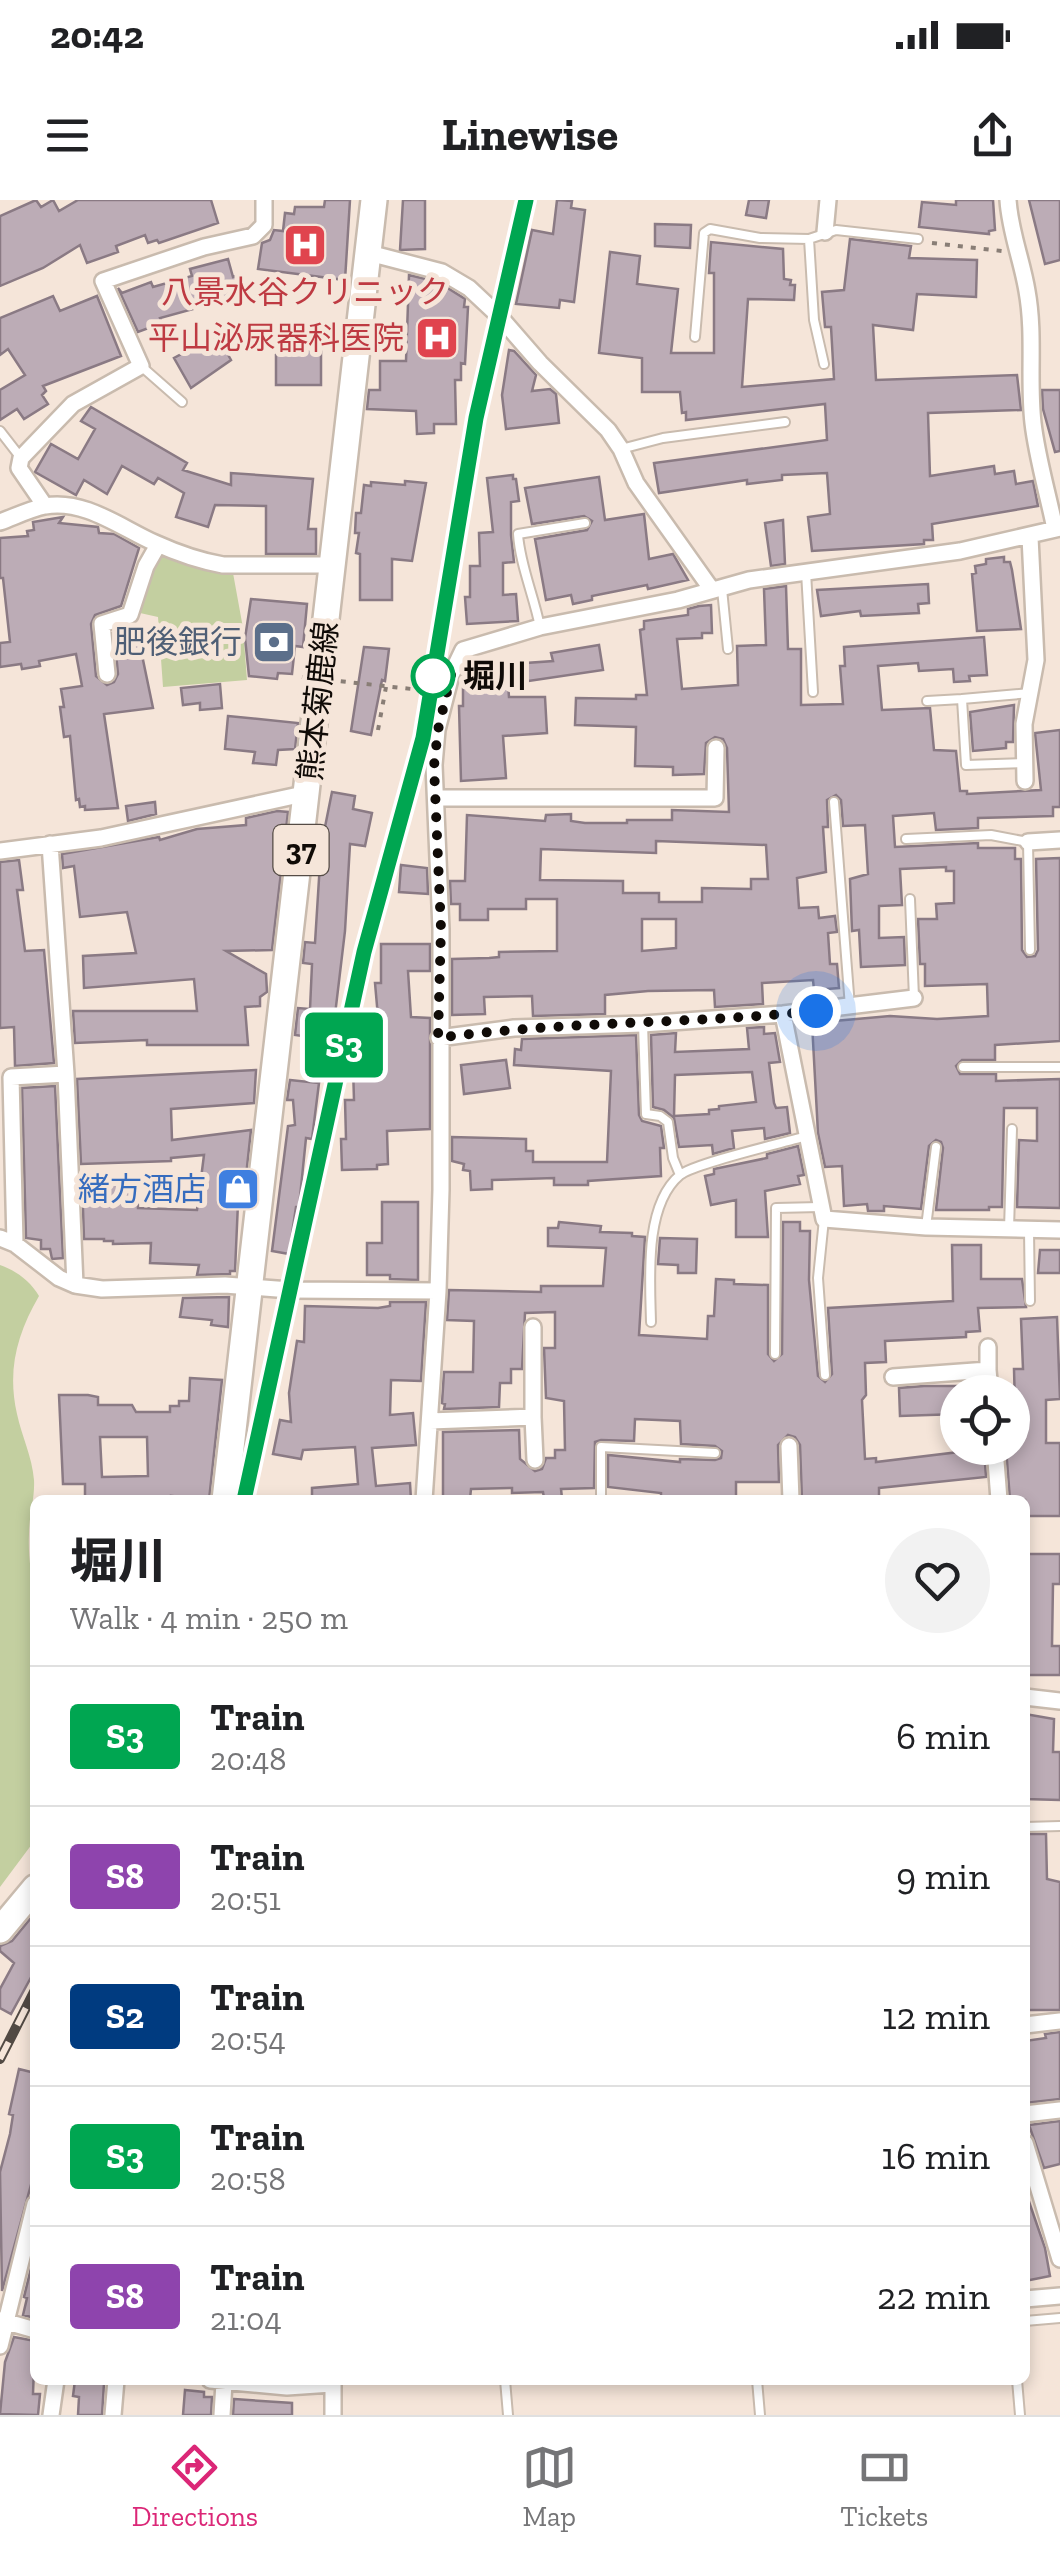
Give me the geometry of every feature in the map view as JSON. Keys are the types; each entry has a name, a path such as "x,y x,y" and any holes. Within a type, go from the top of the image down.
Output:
{"main road":[{"name":"熊本菊鹿線","path":"226,1495 374,200"},
{"path":"0,1930 30,1894"}],"street":[{"path":"45,506 20,468 22,458 73,404 141,366 103,281 204,247 254,236 264,225 264,200"},
{"path":"825,232 828,200"},
{"path":"424,1495 438,1291 441,929 434,766 451,675 463,650 540,627 806,571 960,551 1058,529 1033,426 1032,330 1008,200"},
{"path":"369,252 442,272 469,288 608,430 636,483 717,589"},
{"path":"0,522 45,506 68,506 95,513 158,545 223,565 333,566"},
{"path":"1025,781 1024,724 1036,660 1030,538"},
{"path":"108,674 102,624 130,615 146,566 158,545"},
{"path":"436,798 716,798 716,748"},
{"path":"0,850 136,832 308,793"},
{"path":"1028,842 1060,840"},
{"path":"50,844 75,1286"},
{"path":"438,1038 514,1028 784,1014 914,998"},
{"path":"784,1014 822,1212 926,1227 1060,1230"},
{"path":"66,1074 5,1077 8,1241 59,1278 75,1286 102,1290 224,1285 438,1291"},
{"path":"534,1327 535,1460"},
{"path":"988,1347 988,1375"},
{"path":"893,1377 988,1370"},
{"path":"430,1421 533,1416"},
{"path":"789,1446 791,1495"},
{"path":"996,1465 999,1495"},
{"path":"1030,1698 1060,1701"},
{"path":"1030,2024 1060,2021"},
{"path":"1030,2113 1060,2110"},
{"path":"1030,2160 1060,2259"},
{"path":"0,2346 3,2320 30,2222"},
{"path":"1030,2299 1060,2296"},
{"path":"3,2320 30,2328"},
{"path":"51,2415 55,2385"},
{"path":"113,2415 116,2385"},
{"path":"218,2385 222,2415"},
{"path":"264,2385 304,2385"},
{"path":"334,2415 338,2385"}],"lane":[{"path":"695,337 704,234 710,230 760,238 809,240 825,232 918,239"},
{"path":"809,240 814,320 824,364"},
{"path":"141,366 182,402"},
{"path":"621,449 663,438 785,422"},
{"path":"0,431 22,458"},
{"path":"540,627 518,534 585,523"},
{"path":"806,571 812,692"},
{"path":"717,589 726,601 728,649"},
{"path":"926,701 1031,693"},
{"path":"962,699 966,766 1024,763"},
{"path":"834,802 850,1007"},
{"path":"906,839 991,835 1028,842 1030,950"},
{"path":"910,898 914,998"},
{"path":"644,1024 646,1114 668,1122 680,1176"},
{"path":"963,1067 1060,1067"},
{"path":"1009,1230 1012,1129"},
{"path":"650,1322 650,1275 659,1201 680,1176 807,1136"},
{"path":"926,1227 936,1147"},
{"path":"775,1354 776,1208 822,1212 818,1278 825,1375"},
{"path":"1029,1231 1030,1301"},
{"path":"601,1495 600,1446 714,1453"},
{"path":"1030,1826 1060,1826"},
{"path":"1030,2321 1060,2318"},
{"path":"505,2385 508,2415"},
{"path":"757,2385 760,2415"},
{"path":"1017,2385 1020,2415"}],"path":[{"path":"918,239 1016,250"},
{"path":"302,677 440,692"},
{"path":"378,730 386,687"}],"green space":[{"path":"166,555 202,569 233,573 247,680 163,687 158,617 140,613 151,572"},
{"path":"0,1265 22,1277 39,1296 20,1338 13,1382 34,1480 29,1542 30,1847 0,1887"}],"building":[{"path":"36,200 41,207 53,200 59,211 78,200 211,200 218,223 159,243 148,243 145,235 116,246 118,252 87,263 80,245 43,268 0,286 0,216"},
{"name":"八景水谷クリニック","path":"325,200 350,200 345,280 258,269 262,243 270,240 274,230 283,231 285,213 294,214 295,207 324,207"},
{"path":"403,200 425,200 425,249 400,250"},
{"path":"557,200 572,201 571,208 585,210 574,302 560,300 559,308 516,304 532,230 553,234"},
{"path":"749,200 769,200 766,218 746,215"},
{"path":"956,200 993,200 995,230 989,234 919,227 922,202 956,205"},
{"path":"1029,200 1060,200 1060,260 1045,264"},
{"path":"655,224 691,225 690,248 655,246"},
{"path":"850,239 911,246 909,258 977,260 976,297 917,294 913,330 873,325 876,380 1017,375 1021,410 928,413 930,476 994,466 995,474 1014,471 1016,484 1033,481 1038,506 932,524 933,540 924,540 924,544 812,551 808,517 830,514 827,473 782,475 782,480 747,484 747,480 659,493 654,463 827,440 825,404 686,420 680,392 642,392 642,358 599,353 610,252 640,256 637,284 678,289 671,353 714,353 711,242 783,249 784,279 795,285 794,300 748,299 742,387 834,379 831,327 825,327 822,292 844,290"},
{"path":"228,259 244,299 160,318 162,323 138,332 118,288 122,293 151,282 153,287 192,276 190,269"},
{"path":"409,275 438,282 465,299 464,307 468,307 465,364 461,363 461,380 455,380 456,424 434,424 434,433 417,434 416,411 367,409 369,390 380,390 380,361 406,361"},
{"path":"53,296 60,311 97,296 121,356 43,386 46,391 42,395 48,404 24,419 17,409 0,420 0,390 25,375 8,349 0,355 0,318"},
{"path":"217,335 231,360 191,388 174,358"},
{"path":"321,348 321,385 276,385 276,354"},
{"path":"509,350 536,375 532,391 550,389 556,394 559,423 506,429 502,395"},
{"path":"1042,390 1060,390 1060,451 1055,452"},
{"path":"91,407 187,463 183,470 231,485 231,473 313,479 308,529 316,529 316,554 266,554 266,506 215,505 208,527 176,517 184,493 158,478 154,484 122,466 107,494 84,480 76,495 35,472 51,444 78,459 95,429 81,421"},
{"path":"513,475 519,501 511,502 514,562 503,563 503,595 516,594 518,621 467,624 465,597 470,597 470,566 480,566 479,533 493,532 487,478"},
{"path":"599,477 605,520 644,514 649,559 673,554 688,580 592,596 592,600 573,604 571,595 546,600 535,539 587,530 592,521 584,516 532,524 525,488"},
{"path":"405,481 426,483 412,561 392,559 392,600 360,600 360,554 356,553 359,533 355,533 364,485 405,485"},
{"path":"63,517 59,523 98,527 99,533 114,534 139,548 121,606 95,615 91,624 96,676 107,685 118,674 114,632 142,625 143,633 155,632 157,650 142,655 153,708 104,714 118,808 85,810 76,800 70,736 64,737 60,707 64,707 61,689 82,686 76,654 39,661 40,666 0,667 0,643 10,642 0,578 0,538 28,536 27,531 34,530 33,522"},
{"path":"783,520 785,564 771,566 765,523"},
{"path":"1004,557 1012,570 1021,629 977,631 972,574 976,573 975,566 986,564 986,559"},
{"path":"928,584 929,603 918,604 919,613 861,616 860,611 821,616 817,590"},
{"path":"786,586 788,649 801,649 801,705 843,704 840,666 845,666 844,647 984,637 987,675 969,676 970,681 954,682 953,669 919,671 918,663 878,666 882,710 930,708 934,750 956,751 960,791 967,794 1041,790 1035,733 1060,730 1060,807 1053,807 1053,816 978,818 978,828 936,830 934,813 893,816 895,847 978,843 978,848 1015,848 1015,859 1021,859 1022,950 1027,957 1035,956 1038,950 1036,859 1060,858 1060,1041 995,1045 995,1060 962,1060 956,1066 960,1074 996,1074 996,1081 1060,1079 1060,1208 1017,1207 1019,1140 1037,1141 1037,1108 1004,1108 1002,1207 936,1210 943,1148 936,1140 929,1146 921,1209 884,1206 884,1211 868,1211 867,1204 844,1206 842,1166 825,1167 818,1133 812,1023 890,1016 988,1016 987,984 925,986 918,919 937,919 936,904 954,903 954,871 946,871 946,867 900,869 902,905 879,906 879,938 904,937 905,965 861,967 859,930 852,931 850,879 868,874 865,825 843,826 841,800 836,795 827,800 828,827 823,827 826,872 797,878 799,908 818,907 819,918 835,916 837,932 828,933 830,964 837,964 839,988 814,990 813,980 762,983 763,1004 715,1007 714,990 648,991 605,995 605,1014 533,1016 532,996 484,997 485,1014 452,1015 452,959 499,957 499,952 557,951 557,899 526,899 526,909 488,909 488,920 460,920 460,904 451,904 450,881 465,881 467,815 545,821 546,815 571,814 571,821 627,823 672,820 672,810 729,812 727,748 723,739 715,737 706,743 704,774 673,775 673,767 635,766 636,727 575,725 576,698 636,699 636,695 647,695 640,630 644,629 644,621 688,615 688,609 711,605 712,633 702,633 702,638 677,639 682,689 738,685 737,646 766,645 764,589","holes":["656,841 766,845 768,879 751,879 751,889 702,888 702,902 659,902 659,893 623,893 623,881 540,880 541,849 656,853","642,919 676,919 676,948 642,951"]},
{"name":"肥後銀行","path":"251,599 307,604 303,647 295,646 292,674 278,673 277,679 249,676 245,638"},
{"path":"599,645 603,670 508,684 509,697 545,697 547,733 503,736 506,778 461,781 459,706 463,706 463,676 467,668 512,668 512,664 553,661 551,653"},
{"path":"364,647 389,649 371,735 351,731"},
{"path":"220,684 222,708 200,710 200,703 183,705 181,688"},
{"path":"1014,705 1013,742 1006,742 1006,748 973,751 970,712"},
{"path":"228,716 298,723 295,749 278,750 276,765 253,763 255,752 225,749"},
{"path":"332,792 355,796 353,809 372,813 365,846 350,844 332,1040 295,1035 298,1008 310,1009 312,964 303,963 305,942 315,943 321,847"},
{"path":"155,802 156,814 128,821 126,806"},
{"path":"288,812 272,950 226,951 266,974 267,992 260,997 260,1006 245,1007 248,1045 147,1045 147,1040 75,1043 73,1011 197,1011 194,979 84,988 83,956 136,953 127,912 80,917 74,866 63,868 62,854 159,837 160,840 197,829 246,825 246,818"},
{"path":"19,860 23,890 17,890 25,951 44,950 54,1063 15,1066 14,1027 0,1028 0,862"},
{"path":"401,865 427,868 428,894 399,892"},
{"path":"381,944 430,944 430,971 408,971 411,1017 430,1018 430,1129 387,1131 388,1164 377,1165 377,1169 342,1170 345,1100 354,1100 353,1067 362,1067 363,1016 378,1017 375,983 381,983"},
{"path":"764,1027 764,1034 775,1033 780,1062 769,1063 774,1103 776,1108 787,1107 790,1133 765,1139 764,1128 732,1131 734,1148 713,1154 712,1145 679,1147 674,1118 653,1107 651,1035 676,1033 675,1052 749,1049 747,1028","holes":["752,1072 756,1102 719,1106 709,1110 709,1114 674,1116 675,1075"]},
{"path":"636,1035 639,1115 642,1121 661,1126 661,1176 588,1181 588,1185 554,1185 554,1178 492,1180 492,1189 471,1190 470,1171 463,1170 464,1164 452,1161 452,1137 526,1139 526,1151 533,1151 533,1162 607,1162 611,1071 514,1065 515,1049 521,1050 522,1039"},
{"path":"506,1060 510,1088 464,1094 461,1065"},
{"path":"256,1070 254,1103 171,1109 172,1140 251,1130 243,1204 238,1203 235,1271 197,1275 199,1265 150,1263 151,1243 113,1244 104,1239 84,1239 82,1181 137,1186 138,1208 197,1210 204,1155 171,1161 81,1164 77,1079"},
{"path":"290,1080 319,1083 312,1139 306,1138 299,1207 289,1254 272,1251 288,1126 295,1125 293,1100 287,1100"},
{"path":"55,1086 63,1258 52,1259 50,1249 41,1249 41,1240 26,1238 22,1088"},
{"path":"798,1146 804,1175 798,1176 800,1184 765,1191 768,1237 736,1237 736,1200 711,1205 705,1176 714,1174 714,1169 767,1158 767,1154"},
{"path":"382,1202 418,1202 418,1280 367,1275 367,1243 382,1243"},
{"path":"559,1222 601,1226 600,1232 645,1237 639,1335 707,1339 708,1316 714,1316 716,1279 768,1285 768,1354 774,1361 782,1354 783,1222 800,1222 800,1231 810,1231 809,1280 818,1376 825,1382 832,1374 828,1308 953,1301 952,1245 981,1245 981,1279 1022,1279 1026,1307 978,1308 980,1331 966,1332 966,1337 885,1341 886,1362 865,1363 866,1395 862,1400 865,1459 876,1458 876,1462 940,1454 940,1465 985,1465 986,1477 879,1488 879,1495 802,1495 800,1445 788,1435 778,1445 779,1482 736,1482 736,1495 661,1495 608,1487 608,1455 680,1462 721,1458 722,1451 715,1446 681,1444 680,1421 635,1419 634,1441 595,1442 594,1488 561,1489 562,1495 512,1493 512,1488 471,1489 470,1495 443,1495 443,1432 519,1430 520,1459 535,1471 542,1469 546,1458 555,1458 555,1450 565,1450 564,1401 546,1398 544,1348 555,1348 555,1312 525,1313 522,1369 511,1369 511,1383 500,1383 499,1407 444,1409 442,1403 444,1372 473,1372 474,1321 447,1320 449,1290 541,1292 541,1286 603,1286 606,1248 548,1246 548,1228 558,1228"},
{"path":"660,1238 697,1239 696,1273 678,1273 678,1265 658,1264"},
{"path":"1040,1250 1060,1250 1060,1273 1038,1273"},
{"path":"229,1297 228,1327 211,1325 212,1320 180,1317 183,1298"},
{"path":"390,1302 426,1302 421,1381 391,1380 390,1415 413,1413 416,1445 372,1448 376,1486 410,1483 411,1495 312,1495 312,1488 358,1484 355,1447 303,1450 301,1459 273,1454 280,1420 291,1422 289,1393 297,1341 304,1342 305,1306 390,1306"},
{"path":"1057,1317 1060,1399 1046,1400 1046,1443 1060,1443 1060,1516 1030,1516 1030,1495 1010,1495 1007,1465 1030,1465 1030,1375 1014,1375 1014,1369 1023,1369 1021,1319"},
{"path":"190,1378 222,1380 210,1495 85,1495 85,1484 63,1484 59,1395 98,1397 98,1405 132,1405 136,1412 170,1412 170,1406 179,1406 179,1401 189,1401","holes":["100,1437 147,1437 148,1476 102,1477"]},
{"path":"940,1386 940,1415 900,1416 899,1388"},
{"path":"1030,1554 1060,1554 1060,1584 1053,1584 1052,1646 1060,1646 1060,1675 1030,1675"},
{"path":"1030,1715 1054,1719 1053,1752 1060,1752 1060,1800 1030,1799"},
{"path":"1030,1834 1046,1834 1047,1879 1060,1882 1060,2010 1030,2010"},
{"path":"30,1919 30,1979 11,2014 0,2008 0,1989 14,1963 0,1951 0,1946 12,1941"},
{"path":"1060,2032 1060,2099 1030,2102 1030,2040 1046,2038 1045,2034"},
{"path":"19,2069 30,2072 30,2188 2,2291 0,2172 13,2115 9,2114"},
{"path":"1060,2121 1060,2164 1044,2168 1030,2125"},
{"path":"1030,2204 1045,2248 1050,2276 1030,2280"},
{"path":"30,2272 30,2317 23,2315 27,2298 24,2297"},
{"path":"14,2337 30,2340 30,2385 33,2385 33,2394 40,2394 38,2415 0,2414 5,2362"},
{"path":"74,2385 104,2385 102,2415 78,2415 79,2397 73,2396"},
{"path":"185,2390 212,2397 211,2415 183,2415"},
{"path":"234,2399 292,2403 292,2415 233,2415"}],"railway":[{"path":"245,1495 364,952 423,738 476,418 526,200"},
{"path":"0,2059 30,2000"}],"train":[{"name":"S3","path":"245,1495 364,952 423,738 476,418 526,200"}],"place":[{"name":"八景水谷クリニック","path":"305,245"},
{"name":"平山泌尿器科医院","path":"437,338"},
{"name":"肥後銀行","path":"274,642"},
{"name":"堀川","path":"433,676"},
{"name":"緒方酒店","path":"238,1189"}],"route":[{"path":"433,676 451,675 434,766 441,929 438,1038 514,1028 644,1024 816,1011"}]}
